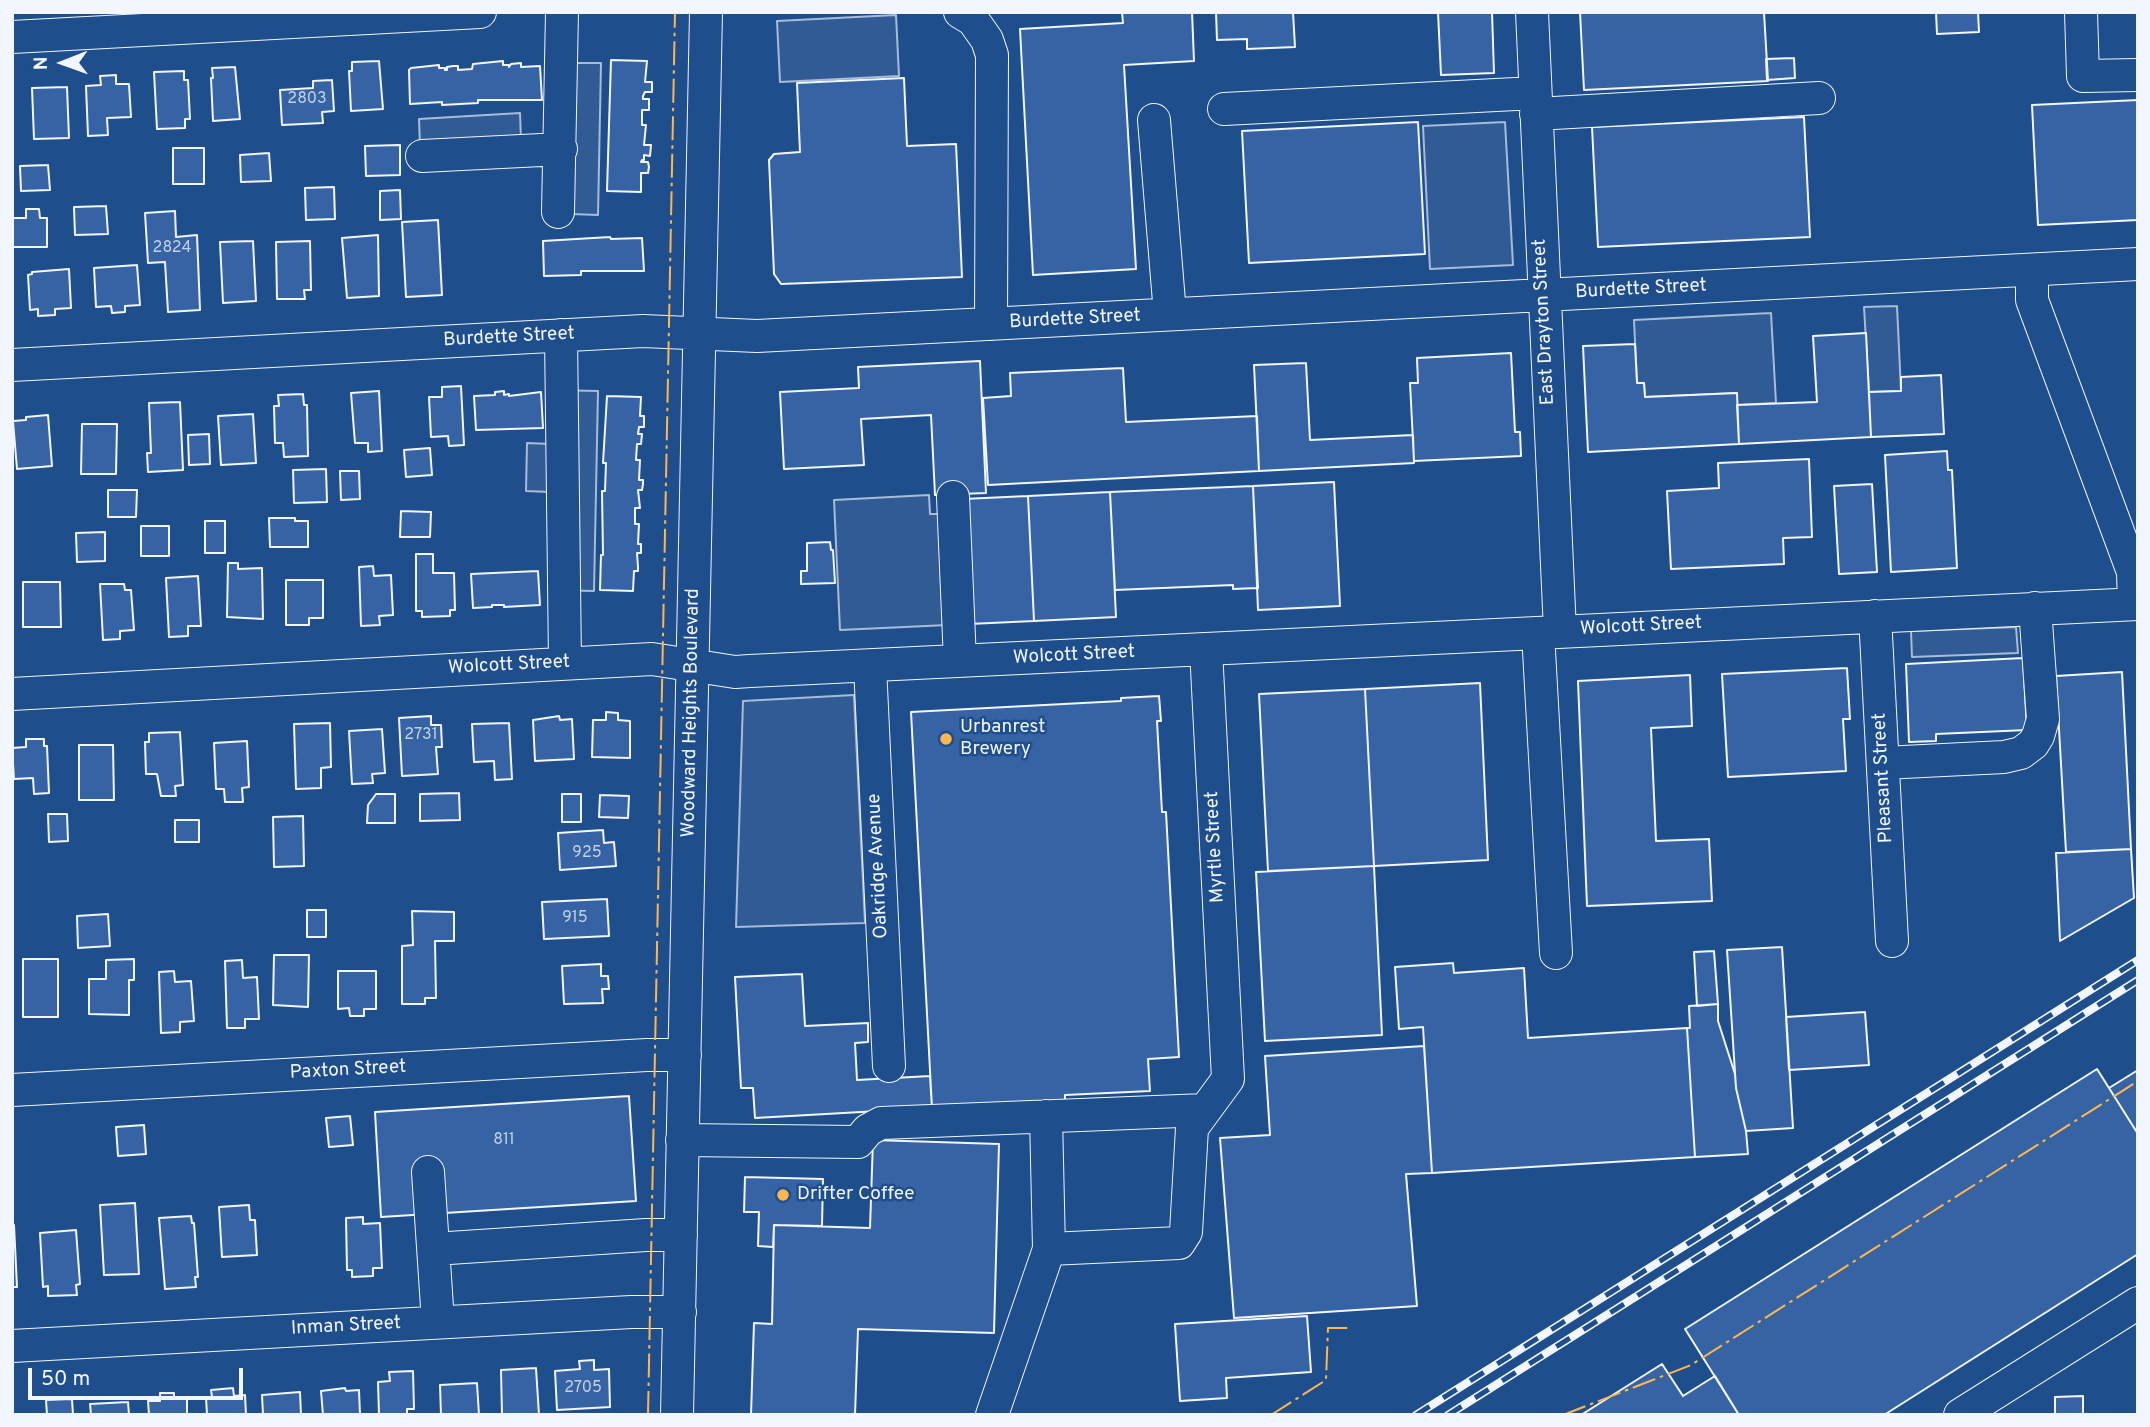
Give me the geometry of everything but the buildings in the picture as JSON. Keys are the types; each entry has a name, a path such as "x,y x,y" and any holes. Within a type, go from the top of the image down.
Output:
{"street":[{"path":"12,37 480,12"},
{"path":"558,212 562,12"},
{"name":"Woodward Heights Boulevard","path":"677,1415 706,12"},
{"path":"960,12 973,20 987,40 992,55 991,324"},
{"name":"East Drayton Street","path":"1532,12 1544,295 1556,953"},
{"path":"2081,12 2083,76 2138,75"},
{"path":"1224,109 1819,98"},
{"path":"1154,120 1170,314"},
{"path":"422,156 561,149"},
{"name":"Burdette Street","path":"12,365 660,330 750,337 2138,264"},
{"path":"2032,270 2032,300 2133,572 2136,604"},
{"path":"561,335 565,663"},
{"path":"953,497 960,661"},
{"name":"Wolcott Street","path":"12,694 652,659 735,672 2136,604"},
{"path":"1883,763 2014,756 2028,748 2038,736 2043,719 2035,608"},
{"name":"Pleasant Street","path":"1875,616 1892,941"},
{"name":"Myrtle Street","path":"1049,1249 1179,1243 1186,1232 1192,1128 1228,1079 1206,649"},
{"name":"Oakridge Avenue","path":"870,666 889,1066"},
{"name":"Paxton Street","path":"12,1090 685,1055"},
{"path":"682,1140 858,1142 868,1130 881,1123 1205,1110"},
{"path":"992,1415 1049,1249 1046,1116"},
{"path":"428,1172 438,1322"},
{"path":"434,1249 681,1235"},
{"path":"1960,1415 2138,1303"},
{"name":"Inman Street","path":"12,1346 631,1312 680,1312"}],"shaded area":[{"path":"896,15 899,76 780,82 777,21"},
{"path":"574,63 601,63 598,215 571,214"},
{"path":"520,113 521,140 420,146 419,119"},
{"path":"1505,122 1513,265 1430,269 1423,126"},
{"path":"1897,306 1901,391 1869,392 1864,307"},
{"path":"1771,313 1776,403 1737,405 1736,393 1645,397 1644,383 1637,383 1634,320"},
{"path":"552,390 598,391 594,591 548,590 550,492 526,491 527,443 551,444"},
{"path":"929,495 930,514 944,514 948,625 840,630 834,500"},
{"path":"2016,627 2018,653 1912,657 1911,631"},
{"path":"854,695 865,923 736,927 743,701"}],"railway":[{"path":"1416,1415 2138,960"},
{"path":"1448,1415 2138,980"}],"power":[{"path":"648,1415 675,12"},
{"path":"1563,1415 1691,1365 2138,1081"},
{"path":"1271,1415 1326,1380 1328,1328 1349,1328"}],"place":[{"name":"Urbanrest Brewery","path":"946,739"},
{"name":"Drifter Coffee","path":"783,1195"}]}
